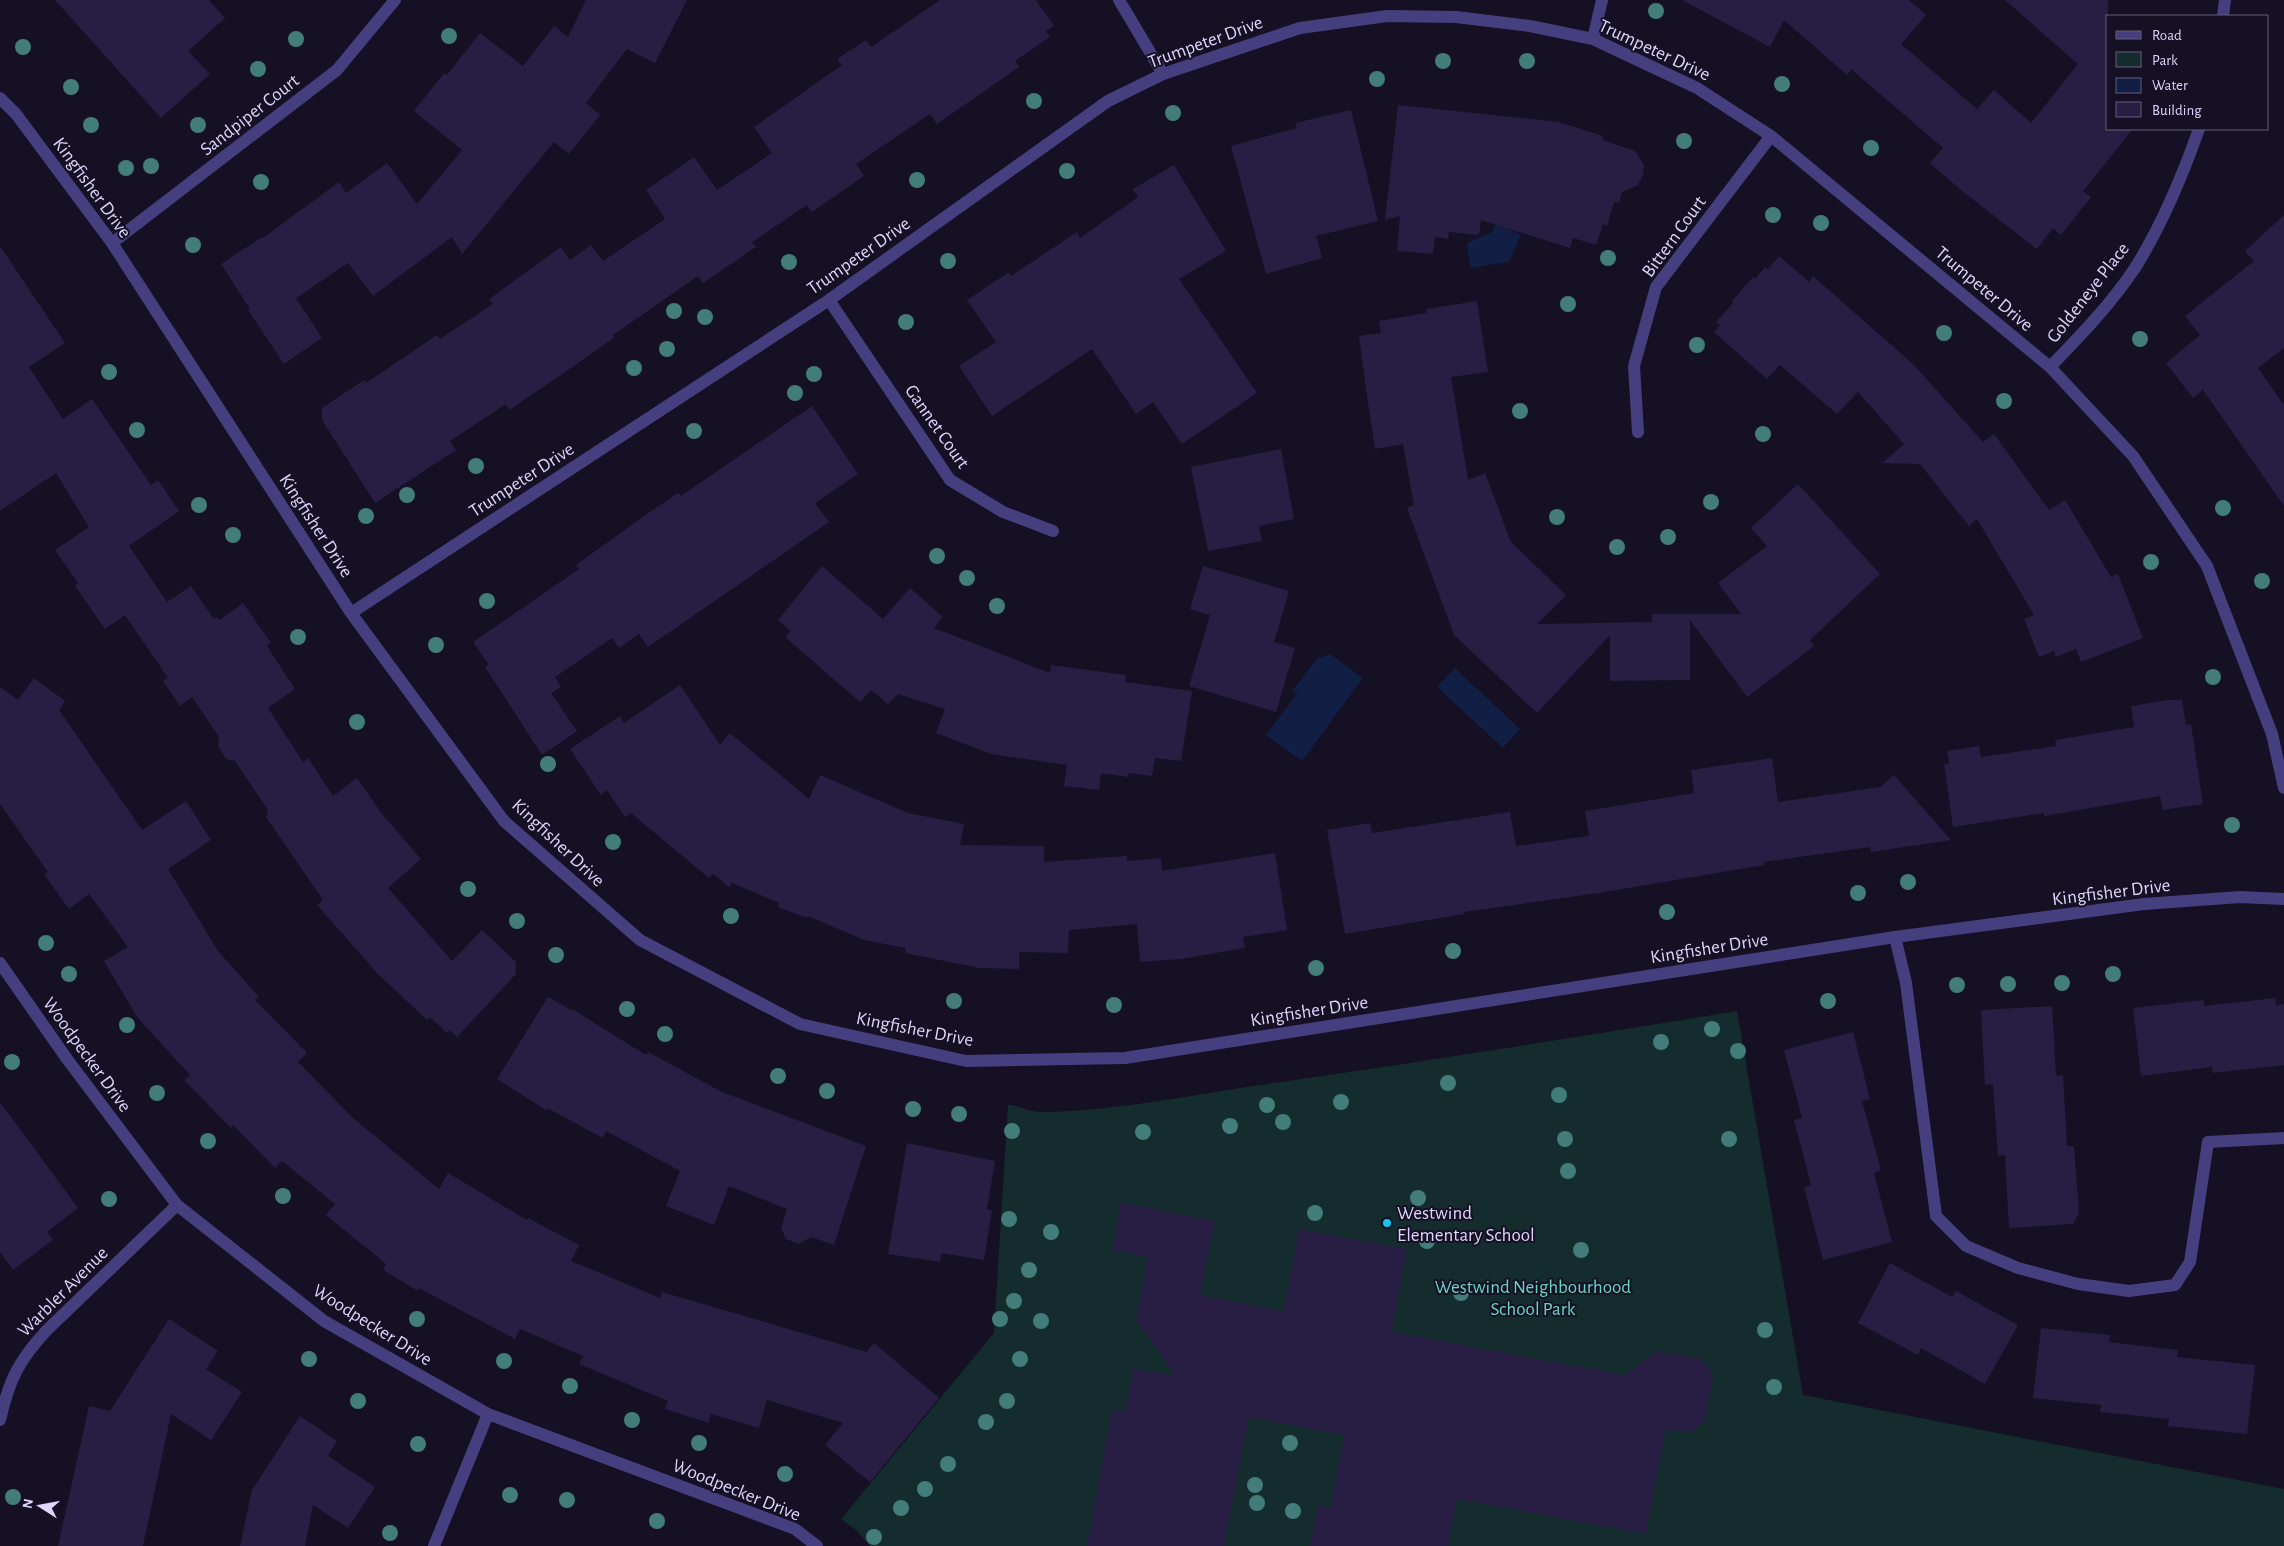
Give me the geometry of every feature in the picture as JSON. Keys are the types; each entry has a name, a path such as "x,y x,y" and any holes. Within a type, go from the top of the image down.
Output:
{"street":[{"name":"Sandpiper Court","path":"112,243 337,70 395,0"},
{"path":"1119,0 1163,74"},
{"path":"1593,39 1602,0"},
{"path":"2223,15 2225,0"},
{"name":"Trumpeter Drive","path":"352,613 829,300 1108,101 1163,74 1300,28 1387,16 1456,17 1530,26 1593,39 1697,88 1772,136 2050,367 2133,456 2207,566 2272,734 2284,788"},
{"name":"Kingfisher Drive","path":"0,98 16,114 112,243 352,613 504,822 640,940 800,1024 966,1060 1125,1058 1895,936 2144,904 2240,897 2284,899"},
{"name":"Goldeneye Place","path":"2050,367 2104,307 2134,268 2163,218 2199,130"},
{"name":"Bittern Court","path":"1638,432 1634,366 1656,287 1772,136"},
{"name":"Gannet Court","path":"829,300 950,480 1003,512 1053,532"},
{"path":"1895,936 1906,983 1936,1216 1966,1246 2018,1268 2078,1284 2130,1291 2175,1285 2190,1262 2208,1142 2284,1138"},
{"name":"Woodpecker Drive","path":"0,963 67,1059 177,1205 324,1321 488,1414 795,1529 817,1546"},
{"name":"Warbler Avenue","path":"0,1420 16,1369 29,1349 46,1330 177,1205"},
{"path":"434,1546 488,1414"}],"green space":[{"name":"Westwind Neighbourhood School Park","path":"1737,1011 1803,1395 2284,1489 2284,1546 870,1546 856,1530 841,1519 994,1333 1008,1105 1040,1112 1130,1105"}],"water":[{"path":"1496,223 1521,235 1509,262 1470,268 1467,243 1492,232"},
{"path":"1330,654 1363,678 1302,761 1266,735 1297,694 1292,691 1317,659"},
{"path":"1455,668 1520,729 1503,748 1437,687"}],"building":[{"path":"55,0 209,0 225,18 188,51 210,74 161,118"},
{"path":"586,0 687,0 655,63 627,49 586,103 600,115 569,154 554,142 462,254 452,237 373,296 348,263 296,298 322,338 284,364 248,310 250,309 221,264 263,238 339,182 346,193 387,163 417,204 462,150 414,111 444,73 447,75 480,33 523,66 554,26 568,37"},
{"path":"940,0 1036,0 1054,26 1046,31 1050,37 1015,61 1019,67 937,124 930,114 856,164 864,176 812,212 807,205 752,242 756,247 703,283 698,276 613,335 615,337 509,410 506,404 450,441 456,450 375,503 322,420 322,408 364,380 366,383 437,335 440,339 493,304 489,299 561,247 570,260 591,245 603,261 665,219 646,190 694,157 717,190 772,153 754,127 842,65 837,59 866,40 871,47"},
{"path":"1682,0 1909,0 1926,15 1901,44 1977,109 1994,90 2031,123 2078,64 2005,0 2108,0 2108,15 2106,15 2106,130 2132,130 2083,191 2091,197 2061,235 2053,228 2037,249 1962,191 1930,163 1943,148 1851,69 1847,75 1784,20 1770,47"},
{"path":"1398,105 1559,122 1603,136 1602,140 1635,151 1644,165 1643,175 1638,185 1622,192 1619,203 1614,202 1607,226 1603,224 1596,245 1573,238 1570,248 1481,220 1479,235 1449,232 1448,239 1435,237 1433,254 1397,251 1400,216 1385,220"},
{"path":"1351,110 1378,221 1316,236 1322,258 1266,274 1231,146 1297,128 1295,123"},
{"path":"1174,165 1226,251 1179,279 1257,393 1182,444 1153,402 1136,414 1092,349 992,416 959,366 996,342 967,300 1009,272 1011,276 1077,232 1080,238 1138,197 1133,189"},
{"path":"2284,215 2284,348 2258,368 2284,405 2284,506 2203,390 2193,398 2166,363 2200,335 2185,316 2254,261 2245,251"},
{"path":"0,246 65,343 29,367 63,419 92,399 151,485 158,480 179,511 129,546 167,602 191,586 214,619 217,617 220,620 243,603 271,643 267,646 295,689 268,708 303,762 308,758 333,796 357,778 382,814 421,859 388,888 452,961 482,930 516,962 516,974 457,1037 450,1030 447,1033 430,1017 427,1020 378,974 317,905 323,900 266,817 268,810 235,761 226,759 218,746 219,737 192,697 180,706 163,681 168,678 125,615 105,629 75,586 78,583 55,550 89,527 56,473 0,511"},
{"path":"1779,256 1809,282 1813,276 1914,365 1983,442 1994,434 2049,510 2065,500 2111,577 2118,574 2143,638 2081,662 2076,649 2056,657 2054,651 2039,657 2024,619 2034,615 1977,519 1969,526 1920,464 1882,463 1904,444 1858,392 1837,414 1780,365 1767,379 1714,332 1720,325 1716,322 1733,303 1732,301 1753,277 1755,279 1765,267 1768,269"},
{"path":"1477,301 1488,372 1451,377 1468,480 1485,473 1511,542 1566,595 1537,624 1652,622 1652,614 1741,614 1718,583 1767,546 1751,528 1798,484 1880,574 1810,640 1814,646 1747,697 1690,620 1690,680 1610,681 1610,635 1537,713 1454,635 1407,508 1414,505 1403,444 1375,449 1368,403 1359,336 1381,333 1379,321 1427,313 1426,309"},
{"path":"812,406 858,474 815,503 829,522 648,647 639,634 619,648 612,638 555,677 561,687 551,693 577,731 542,755 485,667 489,665 473,642 579,569 576,565 644,516 678,493 681,496"},
{"path":"1281,449 1294,519 1259,526 1262,541 1208,551 1191,467"},
{"path":"822,566 883,619 910,588 943,617 934,628 1050,673 1051,665 1126,675 1125,682 1192,691 1181,761 1155,758 1152,776 1128,773 1128,777 1101,773 1099,790 1064,786 1067,765 991,754 936,733 945,709 898,694 888,704 871,690 860,702 785,637 791,631 778,620"},
{"path":"1203,566 1289,591 1274,642 1295,648 1276,712 1189,686 1210,615 1190,609"},
{"path":"34,678 65,701 59,710 142,830 186,801 211,840 168,869 218,951 259,997 255,1000 307,1053 298,1062 353,1118 439,1189 448,1173 527,1220 528,1218 579,1245 571,1261 660,1298 662,1292 867,1352 874,1343 939,1398 870,1482 825,1445 843,1423 767,1400 759,1428 711,1414 709,1423 665,1409 668,1401 579,1364 583,1356 520,1329 515,1339 419,1288 418,1291 383,1270 386,1264 326,1215 335,1204 282,1161 275,1168 233,1125 231,1128 184,1080 190,1075 137,1017 104,961 128,947 89,894 69,909 44,874 48,872 0,804 0,687 18,700"},
{"path":"680,685 720,745 730,733 809,799 820,775 908,813 964,824 960,845 1044,846 1044,862 1127,856 1127,861 1161,858 1162,871 1275,853 1287,930 1243,937 1245,948 1181,959 1140,962 1137,924 1069,930 1068,953 1019,952 1019,969 980,968 905,953 906,948 864,940 808,916 807,918 778,907 779,903 732,883 729,887 713,874 709,878 631,813 625,817 607,790 601,795 570,749 620,716 624,723"},
{"path":"2168,700 2182,700 2186,725 2191,724 2203,804 2163,810 2160,796 2044,816 2044,813 1953,827 1944,764 1949,764 1947,751 1979,746 1981,757 2056,746 2055,740 2134,727 2131,706"},
{"path":"1772,758 1778,802 1880,787 1894,775 1951,840 1871,852 1870,847 1764,862 1764,865 1598,893 1464,912 1464,914 1345,934 1327,830 1370,823 1372,833 1510,812 1516,846 1589,836 1585,811 1694,793 1691,770"},
{"path":"548,997 572,1009 646,1055 648,1052 722,1092 866,1146 834,1245 811,1237 799,1244 786,1239 781,1228 787,1209 729,1186 714,1225 666,1206 680,1171 606,1131 603,1138 547,1108 546,1110 497,1079"},
{"path":"2275,998 2276,1005 2284,1004 2284,1065 2213,1073 2212,1067 2141,1076 2133,1008 2204,1000 2204,1006"},
{"path":"2052,1006 2056,1076 2063,1075 2067,1146 2074,1146 2079,1213 2073,1224 2009,1228 2005,1155 1998,1156 1993,1084 1985,1085 1981,1010"},
{"path":"1853,1032 1870,1099 1862,1101 1881,1170 1874,1173 1892,1242 1823,1260 1804,1187 1811,1185 1794,1120 1802,1118 1784,1050"},
{"path":"0,1102 78,1208 47,1232 53,1240 13,1270 0,1252"},
{"path":"907,1143 995,1161 987,1209 992,1210 984,1260 941,1253 940,1262 888,1254"},
{"path":"1121,1202 1215,1221 1200,1295 1284,1311 1299,1229 1407,1249 1392,1332 1625,1375 1657,1351 1702,1359 1713,1376 1705,1421 1688,1433 1666,1429 1646,1534 1457,1499 1448,1546 1310,1546 1318,1505 1330,1508 1344,1435 1249,1417 1224,1546 1087,1546 1112,1409 1125,1411 1133,1368 1175,1376 1136,1319 1148,1257 1112,1250"},
{"path":"1890,1263 1952,1297 1956,1291 2018,1325 1985,1384 1921,1348 1918,1355 1858,1323"},
{"path":"169,1319 218,1351 206,1369 242,1392 211,1440 171,1414 143,1546 58,1546 89,1406 110,1411"},
{"path":"2041,1328 2110,1335 2109,1342 2178,1350 2177,1357 2255,1365 2247,1434 2168,1426 2169,1419 2100,1412 2101,1405 2033,1398"},
{"path":"300,1416 337,1441 328,1456 375,1487 348,1528 313,1505 305,1546 240,1546 252,1490"}],"place":[{"name":"Westwind Elementary School","path":"1387,1223"}]}
